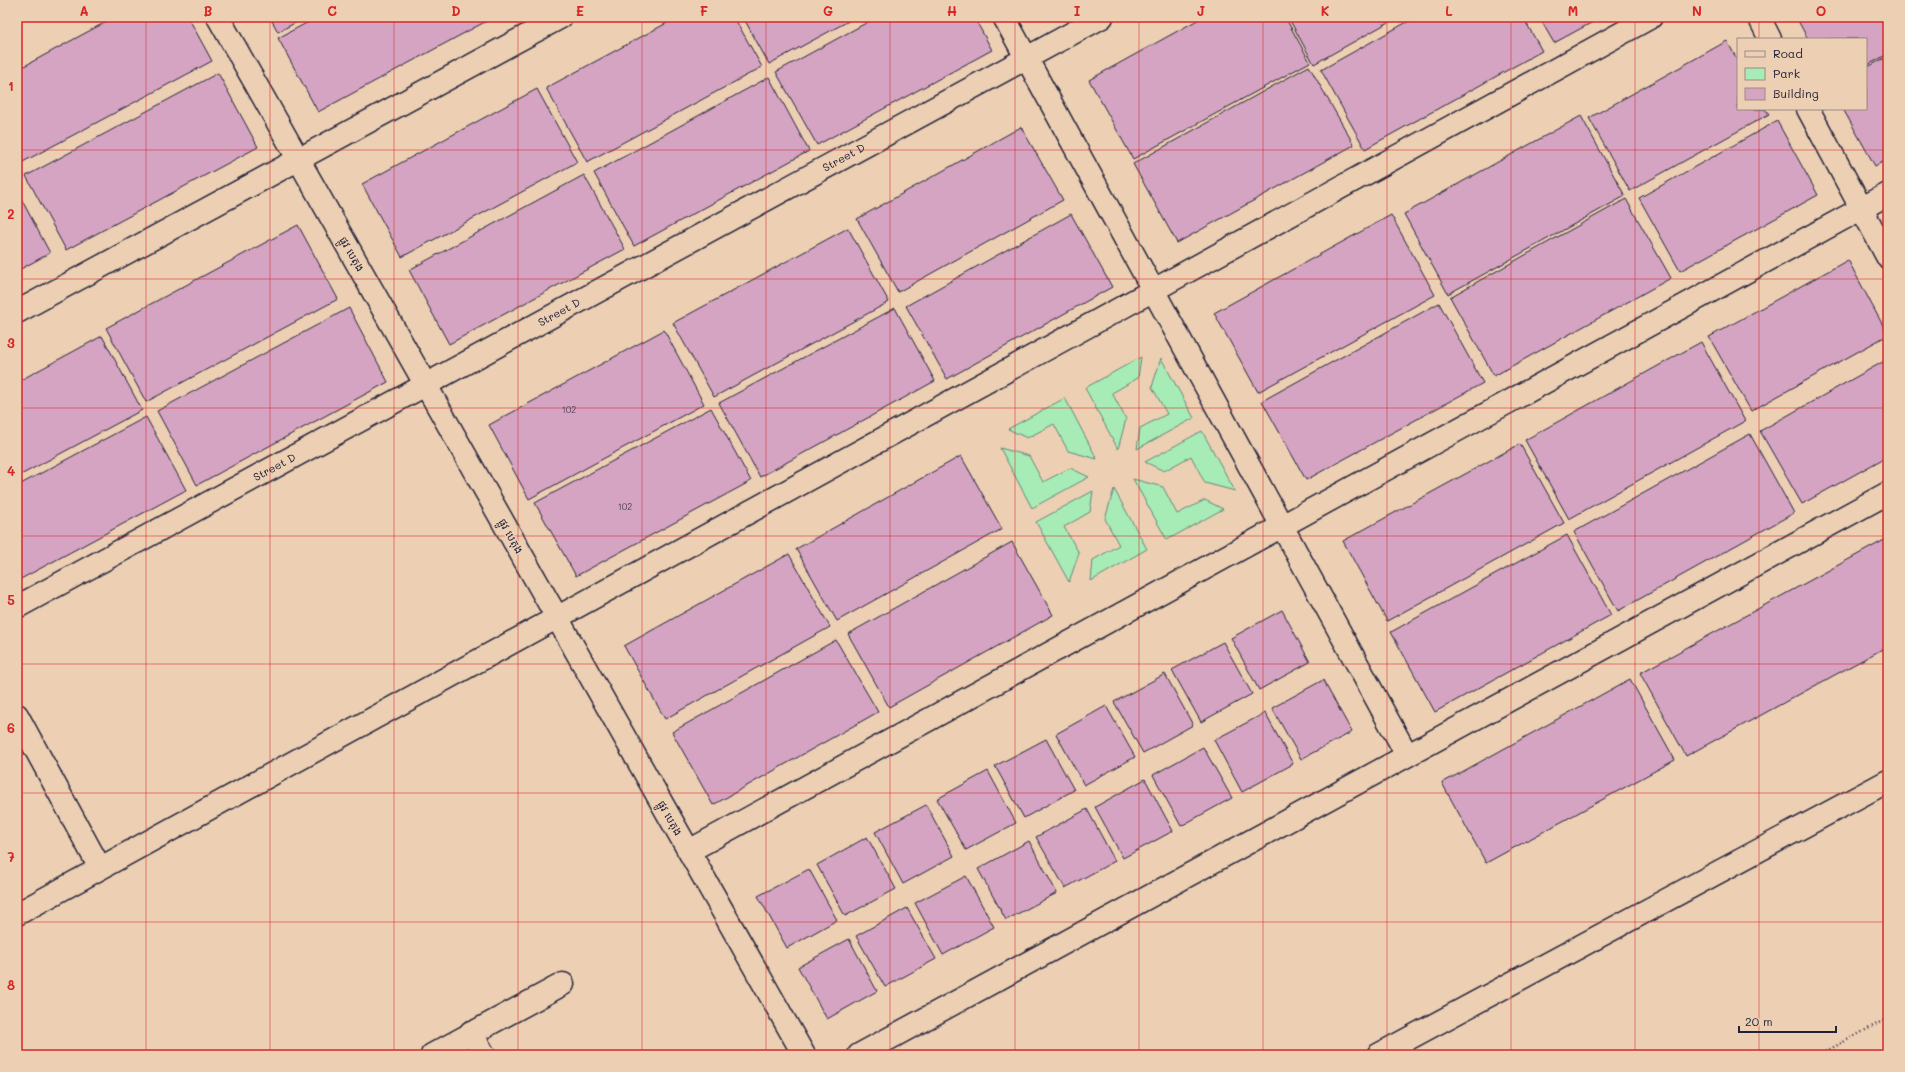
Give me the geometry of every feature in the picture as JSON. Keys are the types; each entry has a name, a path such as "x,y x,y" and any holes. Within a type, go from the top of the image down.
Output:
{"street":[{"name":"ផ្លូវ បេតុង","path":"218,17 804,1055"},
{"path":"17,312 561,17"},
{"path":"1004,17 1407,755"},
{"name":"Street D","path":"17,607 1102,17"},
{"path":"17,914 1651,17"},
{"path":"1759,17 1770,38"},
{"path":"1809,110 1888,258"},
{"path":"689,851 1888,194"},
{"path":"859,1055 1888,493"},
{"path":"17,715 100,868"},
{"path":"1378,1055 1888,782"},
{"path":"432,1055 471,1032 563,984"},
{"path":"471,1032 484,1055"}],"path":[{"path":"1819,1055 1888,1018"}],"green space":[{"path":"1141,357 1138,378 1112,393 1126,419 1118,449 1085,388"},
{"path":"1161,358 1194,418 1137,449 1140,428 1167,414 1152,387"},
{"path":"1065,398 1097,459 1068,451 1054,424 1027,438 1008,429"},
{"path":"1202,431 1235,491 1205,483 1191,456 1164,471 1145,462"},
{"path":"1000,448 1029,456 1043,482 1070,468 1089,477 1032,508"},
{"path":"1133,479 1163,487 1177,514 1205,500 1223,509 1167,540"},
{"path":"1114,489 1147,549 1091,581 1093,560 1119,545 1105,519"},
{"path":"1093,491 1090,512 1064,527 1079,553 1069,582 1036,522"}],"building":[{"path":"115,17 188,17 212,61 19,164 17,160 17,70"},
{"path":"270,17 306,17 278,32"},
{"path":"318,17 494,17 318,112 278,38"},
{"path":"678,17 734,17 762,67 587,162 546,88"},
{"path":"743,17 856,17 769,64"},
{"path":"877,17 974,17 992,50 817,145 776,72"},
{"path":"1203,17 1285,17 1310,62 1133,159 1089,80"},
{"path":"1288,17 1398,17 1314,64"},
{"path":"1416,17 1523,17 1542,51 1365,149 1321,70"},
{"path":"1539,17 1602,17 1554,43"},
{"path":"1796,17 1888,17 1888,54 1867,65 1867,38 1807,38"},
{"path":"1727,41 1737,59 1737,110 1766,110 1769,114 1630,191 1589,118"},
{"path":"1888,56 1888,159 1875,166 1844,110 1867,110 1867,67"},
{"path":"1309,66 1354,145 1177,243 1133,164"},
{"path":"218,73 258,147 66,250 26,176"},
{"path":"769,77 809,151 634,246 594,173"},
{"path":"537,89 577,162 402,257 362,184"},
{"path":"1581,116 1625,196 1448,294 1404,214"},
{"path":"1777,121 1818,195 1680,271 1639,198"},
{"path":"1021,127 1063,200 898,292 857,219"},
{"path":"584,175 625,249 449,344 409,270"},
{"path":"17,191 50,253 17,271"},
{"path":"1626,199 1671,278 1494,376 1450,297"},
{"path":"1071,214 1112,287 947,379 906,306"},
{"path":"1391,215 1435,295 1258,392 1214,313"},
{"path":"298,225 338,299 146,402 106,328"},
{"path":"848,228 889,302 714,397 673,323"},
{"path":"1848,260 1888,335 1751,411 1709,337"},
{"path":"1439,303 1483,383 1306,480 1262,401"},
{"path":"349,308 388,382 197,485 157,411"},
{"path":"895,308 935,381 760,477 719,403"},
{"path":"664,330 704,404 529,499 489,425"},
{"path":"102,336 142,410 17,477 17,382"},
{"path":"1701,342 1745,421 1569,519 1525,440"},
{"path":"1888,359 1888,456 1802,504 1760,431"},
{"path":"711,408 751,481 576,576 535,503"},
{"path":"146,417 186,490 17,581 17,486"},
{"path":"1750,434 1794,513 1618,611 1574,532"},
{"path":"1520,444 1564,523 1387,621 1343,541"},
{"path":"961,456 1002,529 837,621 796,549"},
{"path":"1567,535 1611,615 1435,712 1391,632"},
{"path":"1888,538 1888,646 1686,756 1640,673"},
{"path":"1012,542 1053,615 889,707 848,634"},
{"path":"789,554 830,627 665,719 624,646"},
{"path":"1282,610 1310,662 1259,690 1231,638"},
{"path":"836,640 878,712 713,805 672,732"},
{"path":"1223,642 1252,694 1201,722 1172,670"},
{"path":"1165,674 1193,725 1143,753 1114,702"},
{"path":"1630,679 1675,760 1486,863 1442,783"},
{"path":"1323,680 1352,732 1301,759 1272,708"},
{"path":"1106,706 1135,757 1084,785 1056,734"},
{"path":"1265,713 1293,764 1242,792 1214,740"},
{"path":"1046,739 1074,790 1024,818 995,766"},
{"path":"1203,747 1232,798 1181,826 1153,775"},
{"path":"988,771 1016,823 966,850 937,799"},
{"path":"1145,779 1173,831 1123,858 1095,807"},
{"path":"926,805 954,856 903,884 875,832"},
{"path":"1087,809 1115,861 1065,888 1036,837"},
{"path":"867,837 896,889 845,916 817,865"},
{"path":"1029,841 1057,893 1006,920 978,869"},
{"path":"809,869 837,920 787,948 758,896"},
{"path":"966,876 994,927 943,955 915,903"},
{"path":"907,908 936,959 885,987 856,936"},
{"path":"849,939 877,991 827,1019 798,967"}]}
